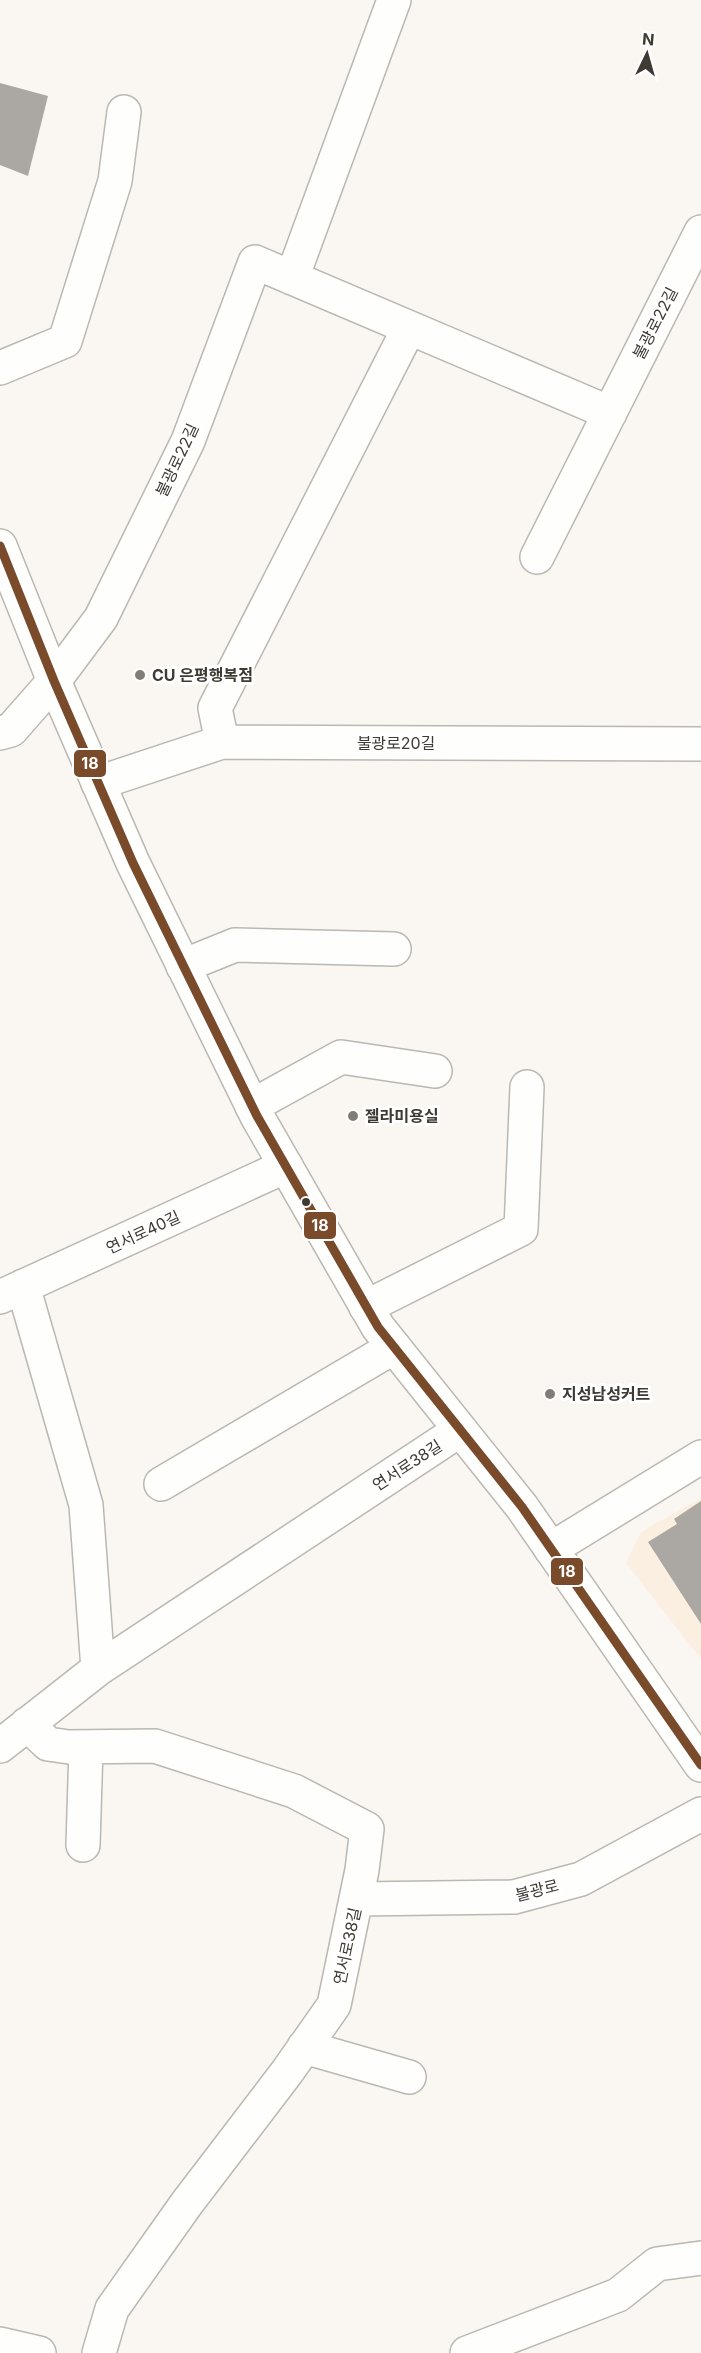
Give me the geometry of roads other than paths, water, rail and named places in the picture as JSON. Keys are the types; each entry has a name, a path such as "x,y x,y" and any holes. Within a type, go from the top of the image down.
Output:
{"street":[{"path":"292,278 394,0"},
{"path":"0,368 65,341 115,181 124,112"},
{"name":"불광로22길","path":"537,556 701,232"},
{"name":"불광로22길","path":"54,681 101,618 188,441 255,262 609,413"},
{"path":"222,742 215,708 409,328"},
{"path":"0,546 54,681 133,863 252,1107 366,1307 378,1327 522,1507 701,1765"},
{"path":"0,733 11,730 54,681"},
{"name":"불광로20길","path":"98,783 222,742 701,744"},
{"path":"183,966 235,945 394,949"},
{"path":"252,1107 341,1057 435,1071"},
{"path":"366,1307 521,1229 527,1087"},
{"name":"연서로40길","path":"12,1292 286,1166"},
{"path":"12,1292 86,1505 98,1669"},
{"path":"161,1484 394,1347"},
{"name":"연서로38길","path":"0,1746 98,1669 460,1430"},
{"path":"551,1549 701,1456"},
{"name":"연서로38길","path":"27,1724 48,1744 69,1747 155,1746 294,1791 367,1829 357,1899 334,2005 187,2203 112,2309 99,2353"},
{"path":"83,1845 86,1747"},
{"name":"불광로","path":"357,1899 514,1897 581,1879 701,1814"},
{"path":"304,2047 409,2077"},
{"path":"467,2353 618,2295 657,2264 701,2258"},
{"path":"0,2344 39,2353"}],"place":[{"name":"CU 은평행복점","path":"140,675"},
{"name":"젤라미용실","path":"353,1116"},
{"name":"지성남성커트","path":"550,1394"}]}
